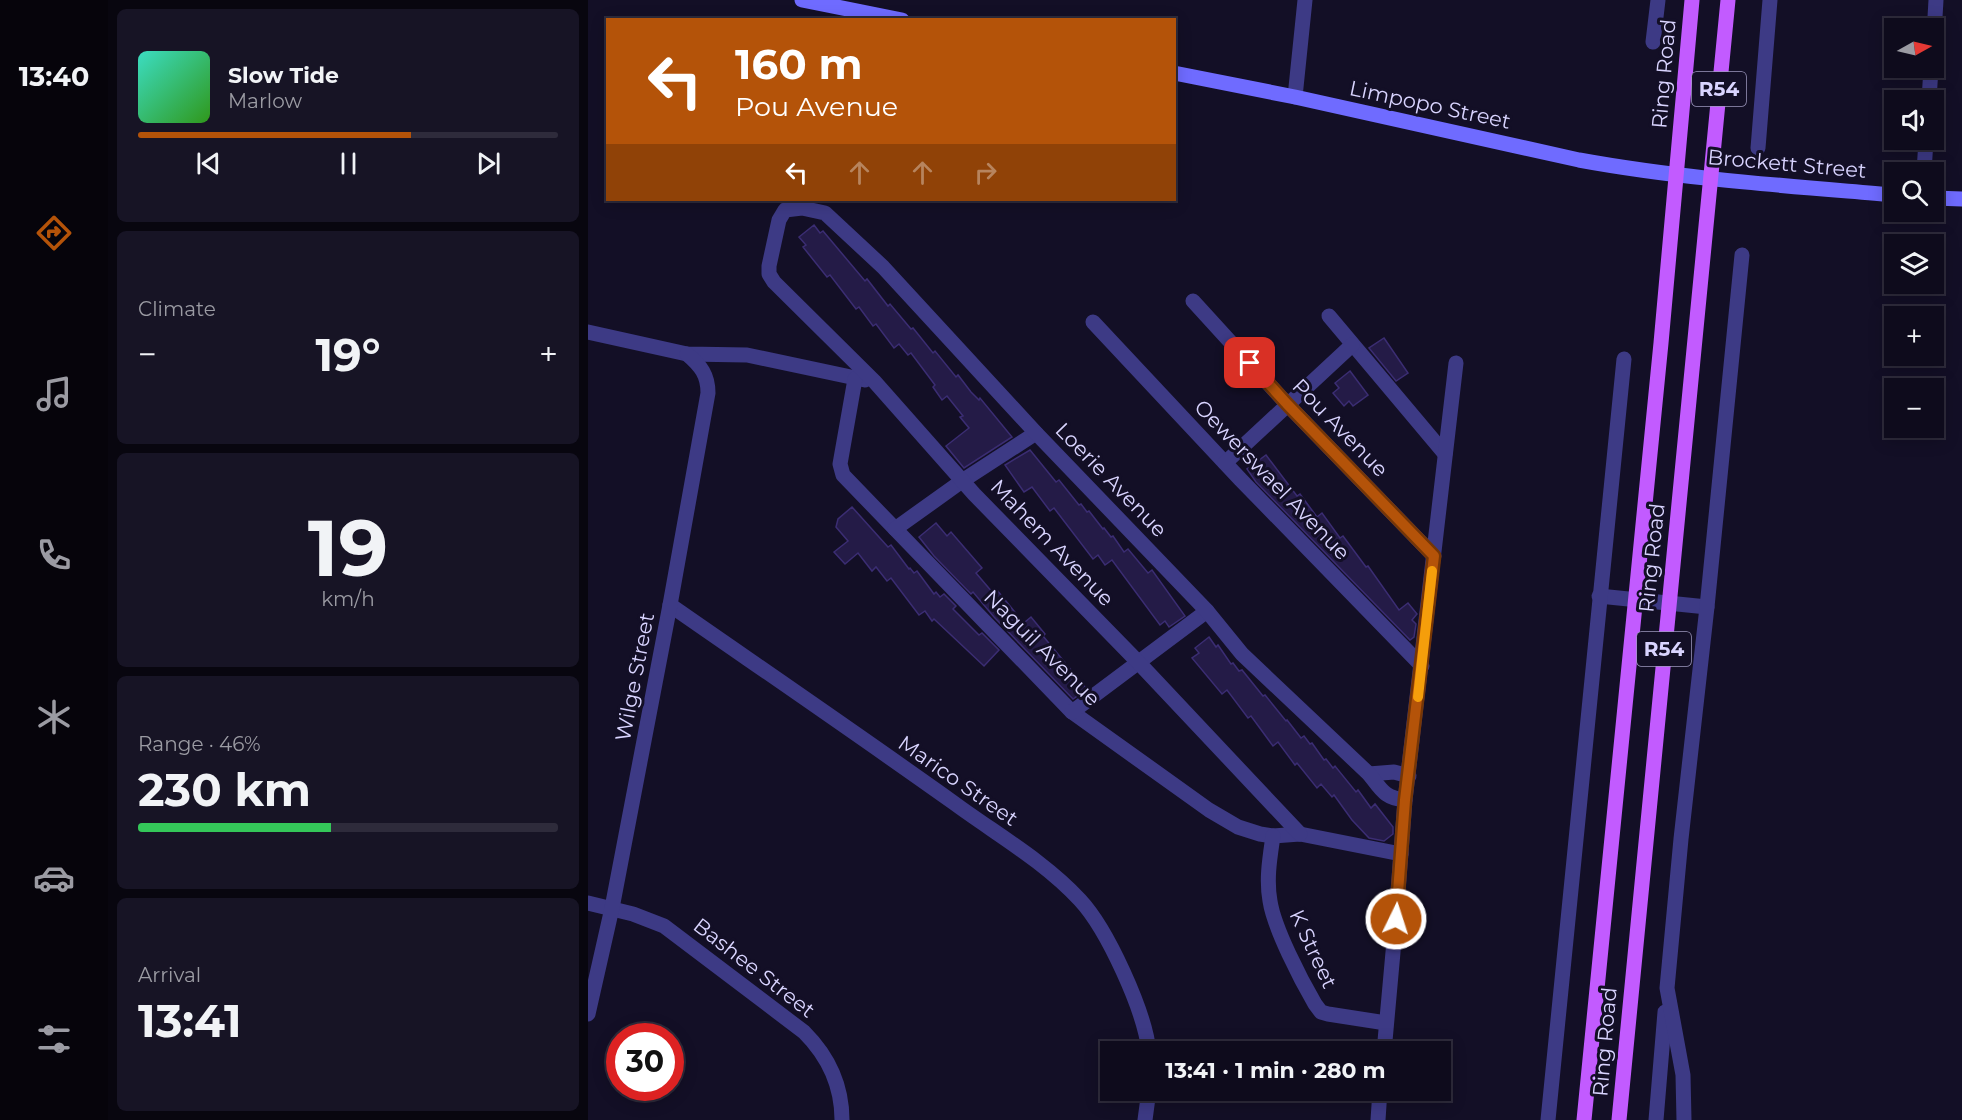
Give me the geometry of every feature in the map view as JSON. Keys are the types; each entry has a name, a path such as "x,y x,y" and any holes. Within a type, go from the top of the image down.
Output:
{"main road":[{"name":"Ring Road","path":"1584,1120 1677,175 1692,0"},
{"name":"Ring Road","path":"1619,1120 1728,0"}],"street":[{"path":"802,0 892,18"},
{"path":"1295,97 1305,0"},
{"name":"Ring Road","path":"1653,42 1658,0"},
{"path":"1758,148 1770,0"},
{"path":"1935,18 1936,0"},
{"name":"Limpopo Street","path":"1176,73 1295,97 1579,160 1677,175"},
{"name":"Brockett Street","path":"1677,175 1884,194"},
{"path":"1944,199 1962,200"},
{"name":"Loerie Avenue","path":"774,282 769,274 769,266 778,220 783,212 796,208 825,213 883,267 1036,433 1208,611 1242,654 1369,774 1384,794 1394,799 1405,800"},
{"path":"1656,1120 1682,827 1707,607 1742,255"},
{"name":"Mahem Avenue","path":"774,282 874,381 962,480 1140,663 1300,834"},
{"name":"Pou Avenue","path":"1193,301 1287,404 1434,556"},
{"path":"1329,316 1445,454"},
{"name":"Oewerswael Avenue","path":"1093,322 1225,463 1422,666"},
{"path":"588,332 687,354 747,355 855,379 874,381"},
{"path":"1225,463 1352,345"},
{"name":"Wilge Street","path":"588,1014 612,908 708,393 705,373 687,354"},
{"path":"1548,1120 1624,359"},
{"path":"1385,1041 1405,800 1456,363"},
{"name":"Naguil Avenue","path":"855,379 840,470 852,487 1072,712 1226,821 1249,831 1273,836 1300,834 1401,854"},
{"path":"895,529 962,480 1036,433"},
{"path":"1599,596 1707,607"},
{"name":"Marico Street","path":"670,605 1063,883 1093,916 1107,939 1132,994 1146,1041"},
{"path":"1072,712 1208,611"},
{"path":"1369,774 1394,772 1408,776"},
{"name":"K Street","path":"1273,836 1268,878 1270,904 1278,929 1315,1004 1321,1012 1328,1014 1386,1023"},
{"name":"Bashee Street","path":"588,903 649,919 675,933 804,1032 820,1051 831,1070 840,1098 842,1120"},
{"path":"1667,988 1683,1074 1684,1120"},
{"path":"1145,1120 1148,1101"},
{"path":"1378,1120 1379,1101"}],"building":[{"path":"814,225 820,233 823,231 865,281 867,279 888,306 890,304 911,329 913,328 956,377 958,375 971,392 979,400 980,398 1012,437 964,468 946,446 969,428 960,417 963,416 947,396 942,400 933,387 935,385 911,353 908,355 899,344 894,348 876,324 873,326 859,307 856,309 830,275 827,277 803,247 806,245 799,237"},
{"path":"1384,338 1408,373 1396,381 1369,348"},
{"path":"1350,371 1368,395 1353,406 1349,401 1344,406 1333,393 1339,388 1335,383"},
{"path":"1030,450 1056,482 1059,480 1079,505 1081,504 1087,512 1089,511 1103,529 1111,537 1113,536 1124,552 1128,549 1148,573 1152,570 1185,616 1169,627 1165,621 1160,625 1112,560 1105,565 1098,555 1093,559 1054,508 1050,511 1032,487 1024,492 1005,465"},
{"path":"1266,455 1297,496 1300,494 1317,517 1322,513 1340,538 1343,536 1366,567 1368,566 1399,610 1408,603 1417,614 1412,620 1416,624 1414,637 1410,640 1256,482 1247,469"},
{"path":"852,507 888,547 891,545 909,569 914,573 917,571 934,594 936,592 940,597 944,594 956,606 953,609 979,635 982,633 999,650 984,666 934,619 932,621 925,611 919,615 891,578 887,581 876,567 872,571 858,553 845,564 834,552 848,541 836,527 838,519"},
{"path":"936,523 947,536 951,532 982,568 976,573 993,593 997,590 1022,621 1025,622 1031,617 1045,634 1043,636 1087,689 1073,699 973,592 971,594 934,556 919,537"},
{"path":"1209,637 1216,647 1218,645 1231,664 1233,663 1239,671 1242,670 1263,696 1265,695 1301,738 1304,736 1324,760 1326,759 1333,768 1335,766 1356,792 1358,790 1371,808 1375,804 1393,827 1393,834 1384,841 1369,838 1352,820 1334,795 1332,797 1321,784 1317,788 1297,763 1295,765 1278,742 1273,746 1251,716 1248,718 1227,690 1222,694 1192,658 1199,653 1195,648"}],"slow traffic":[{"path":"1418,697 1432,571"}],"route":[{"path":"1250,363 1434,556 1405,800 1396,919"}]}
